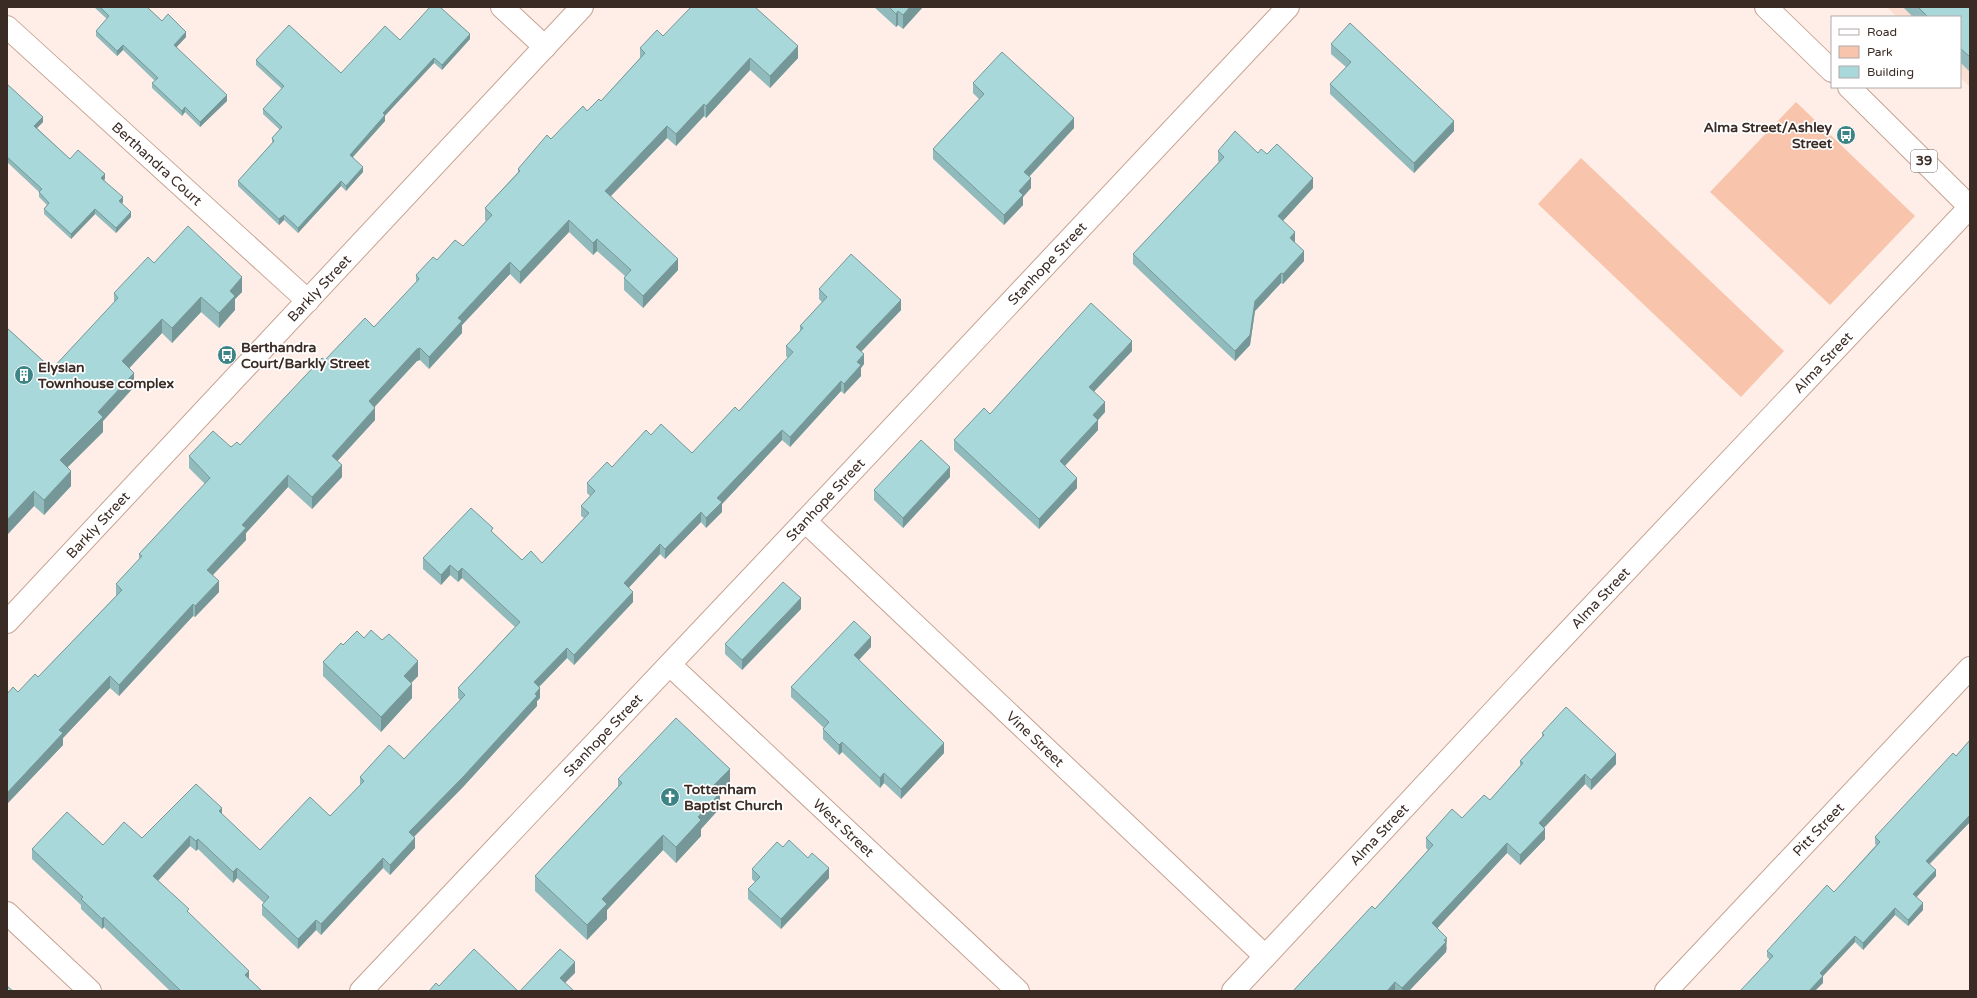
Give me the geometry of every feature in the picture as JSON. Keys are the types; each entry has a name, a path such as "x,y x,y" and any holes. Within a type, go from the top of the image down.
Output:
{"street":[{"path":"502,7 545,47"},
{"name":"Barkly Street","path":"7,622 582,7"},
{"name":"Stanhope Street","path":"361,991 805,522 1288,7"},
{"path":"1766,7 1831,70"},
{"name":"Berthandra Court","path":"7,27 308,301"},
{"name":"39","path":"1850,88 1970,207"},
{"name":"Alma Street","path":"1233,991 1970,207"},
{"name":"Vine Street","path":"805,522 1266,956"},
{"name":"West Street","path":"670,665 1018,991"},
{"name":"Pitt Street","path":"1666,991 1970,668"},
{"path":"7,913 90,991"}],"shaded area":[{"path":"1887,7 1970,7 1970,87 1961,78 1961,16 1896,16"}],"green space":[{"path":"1796,102 1915,216 1830,305 1710,192"},
{"path":"1581,158 1784,351 1741,397 1538,204"}],"building":[{"path":"100,7 147,7 162,21 168,14 186,32 174,45 227,95 200,122 185,107 182,111 152,83 158,78 123,45 117,51 96,31 109,16"},
{"path":"430,7 440,7 470,34 442,65 434,58 383,113 385,115 350,155 363,167 346,186 341,181 298,228 284,215 279,219 238,181 274,141 272,138 282,127 263,109 284,86 256,60 289,25 341,73 385,26 400,40"},
{"path":"691,7 755,7 798,46 770,76 750,58 706,106 704,104 676,134 667,126 605,191 678,259 643,296 624,278 631,270 597,239 593,243 569,220 520,272 510,262 458,318 462,321 429,357 420,348 417,349 369,401 375,408 332,456 342,465 312,497 288,475 242,525 246,528 207,570 219,581 195,606 193,604 119,685 110,676 59,730 63,733 7,793 7,694 13,687 18,692 35,674 38,677 122,590 116,584 142,556 139,554 210,478 189,456 213,431 231,447 237,442 240,445 322,358 325,360 365,318 374,327 419,279 416,275 433,257 437,260 455,240 463,246 492,215 485,208 520,171 518,169 547,135 551,139 583,106 587,111 599,99 601,101 645,53 640,48 657,30 663,36"},
{"path":"889,7 910,7 903,15 898,11 896,14"},
{"path":"1918,7 1970,7 1970,57 1961,49 1961,16 1927,16"},
{"path":"1350,23 1454,121 1414,163 1330,84 1351,62 1331,44"},
{"path":"1002,52 1074,118 1024,172 1031,178 1019,191 1023,195 1004,215 933,149 984,94 973,83"},
{"path":"7,84 43,117 34,126 70,159 78,150 105,174 101,178 123,197 119,201 131,212 116,228 95,209 71,234 44,209 49,203 39,192 42,189 7,157"},
{"path":"1235,131 1258,153 1261,149 1267,154 1277,144 1313,178 1278,216 1295,232 1290,238 1304,251 1255,301 1250,335 1235,351 1133,254 1224,157 1218,151"},
{"path":"188,226 242,277 230,291 235,296 219,313 201,297 172,328 162,319 122,361 134,373 98,412 103,417 60,460 71,471 44,500 34,491 7,520 7,328 52,369 118,298 114,293 148,257 154,263"},
{"path":"851,254 901,300 856,347 864,354 857,362 861,365 844,384 841,381 790,437 782,430 717,498 722,502 706,518 701,512 665,549 660,544 624,583 633,592 574,655 567,648 534,682 540,688 535,694 537,696 463,777 409,832 415,838 390,865 383,858 321,924 316,920 298,939 262,905 269,897 237,868 233,872 198,839 196,841 190,836 153,876 189,909 187,911 249,971 245,975 262,991 181,991 104,917 102,919 81,899 83,897 32,849 67,812 103,845 124,822 142,838 196,784 222,808 219,811 260,850 310,797 330,816 364,781 360,777 389,745 404,759 465,695 458,688 520,622 462,568 458,572 450,565 441,575 423,558 471,508 493,528 491,531 522,560 531,551 542,563 589,513 581,506 595,491 587,483 607,462 612,467 646,430 651,435 661,424 692,453 735,407 739,411 793,352 786,346 803,328 800,326 827,297 819,289"},
{"path":"1091,303 1132,341 1089,387 1105,402 1093,415 1098,420 1060,461 1077,478 1039,519 954,440 984,408 990,414"},
{"path":"921,440 950,467 903,518 874,490"},
{"path":"783,582 801,598 742,660 725,644"},
{"path":"854,621 871,637 854,655 944,743 901,789 884,773 880,778 842,742 839,745 823,729 829,722 791,687"},
{"path":"371,630 382,640 389,634 418,661 404,676 412,684 381,717 323,662 341,643 343,645 357,631 364,638"},
{"path":"1566,707 1616,754 1591,780 1585,774 1539,823 1545,829 1520,855 1507,843 1432,923 1447,938 1444,940 1446,942 1402,988 1395,982 1387,991 1293,991 1372,906 1375,909 1433,845 1426,838 1452,809 1462,818 1484,795 1490,800 1523,763 1520,761 1544,735 1542,733"},
{"path":"676,718 730,769 713,786 720,793 698,817 701,820 676,847 663,835 602,899 607,904 587,925 535,876 622,783 618,779"},
{"path":"1970,740 1970,815 1926,861 1936,870 1913,894 1923,903 1908,920 1895,908 1863,943 1855,936 1820,973 1823,976 1809,991 1740,991 1773,956 1767,951 1827,885 1834,892 1880,842 1875,837 1953,753 1956,756"},
{"path":"789,840 808,858 812,853 829,868 781,919 748,889 760,877 752,869 777,842 783,847"},
{"path":"474,949 518,991 429,991 436,983 439,986"},
{"path":"560,949 575,962 560,978 574,991 520,991"},
{"path":"7,986 13,991 7,991"}],"place":[{"name":"Alma Street/Ashley Street","path":"1846,135"},
{"name":"Berthandra Court/Barkly Street","path":"227,355"},
{"name":"Elysian Townhouse complex","path":"24,375"},
{"name":"Tottenham Baptist Church","path":"670,797"}]}
